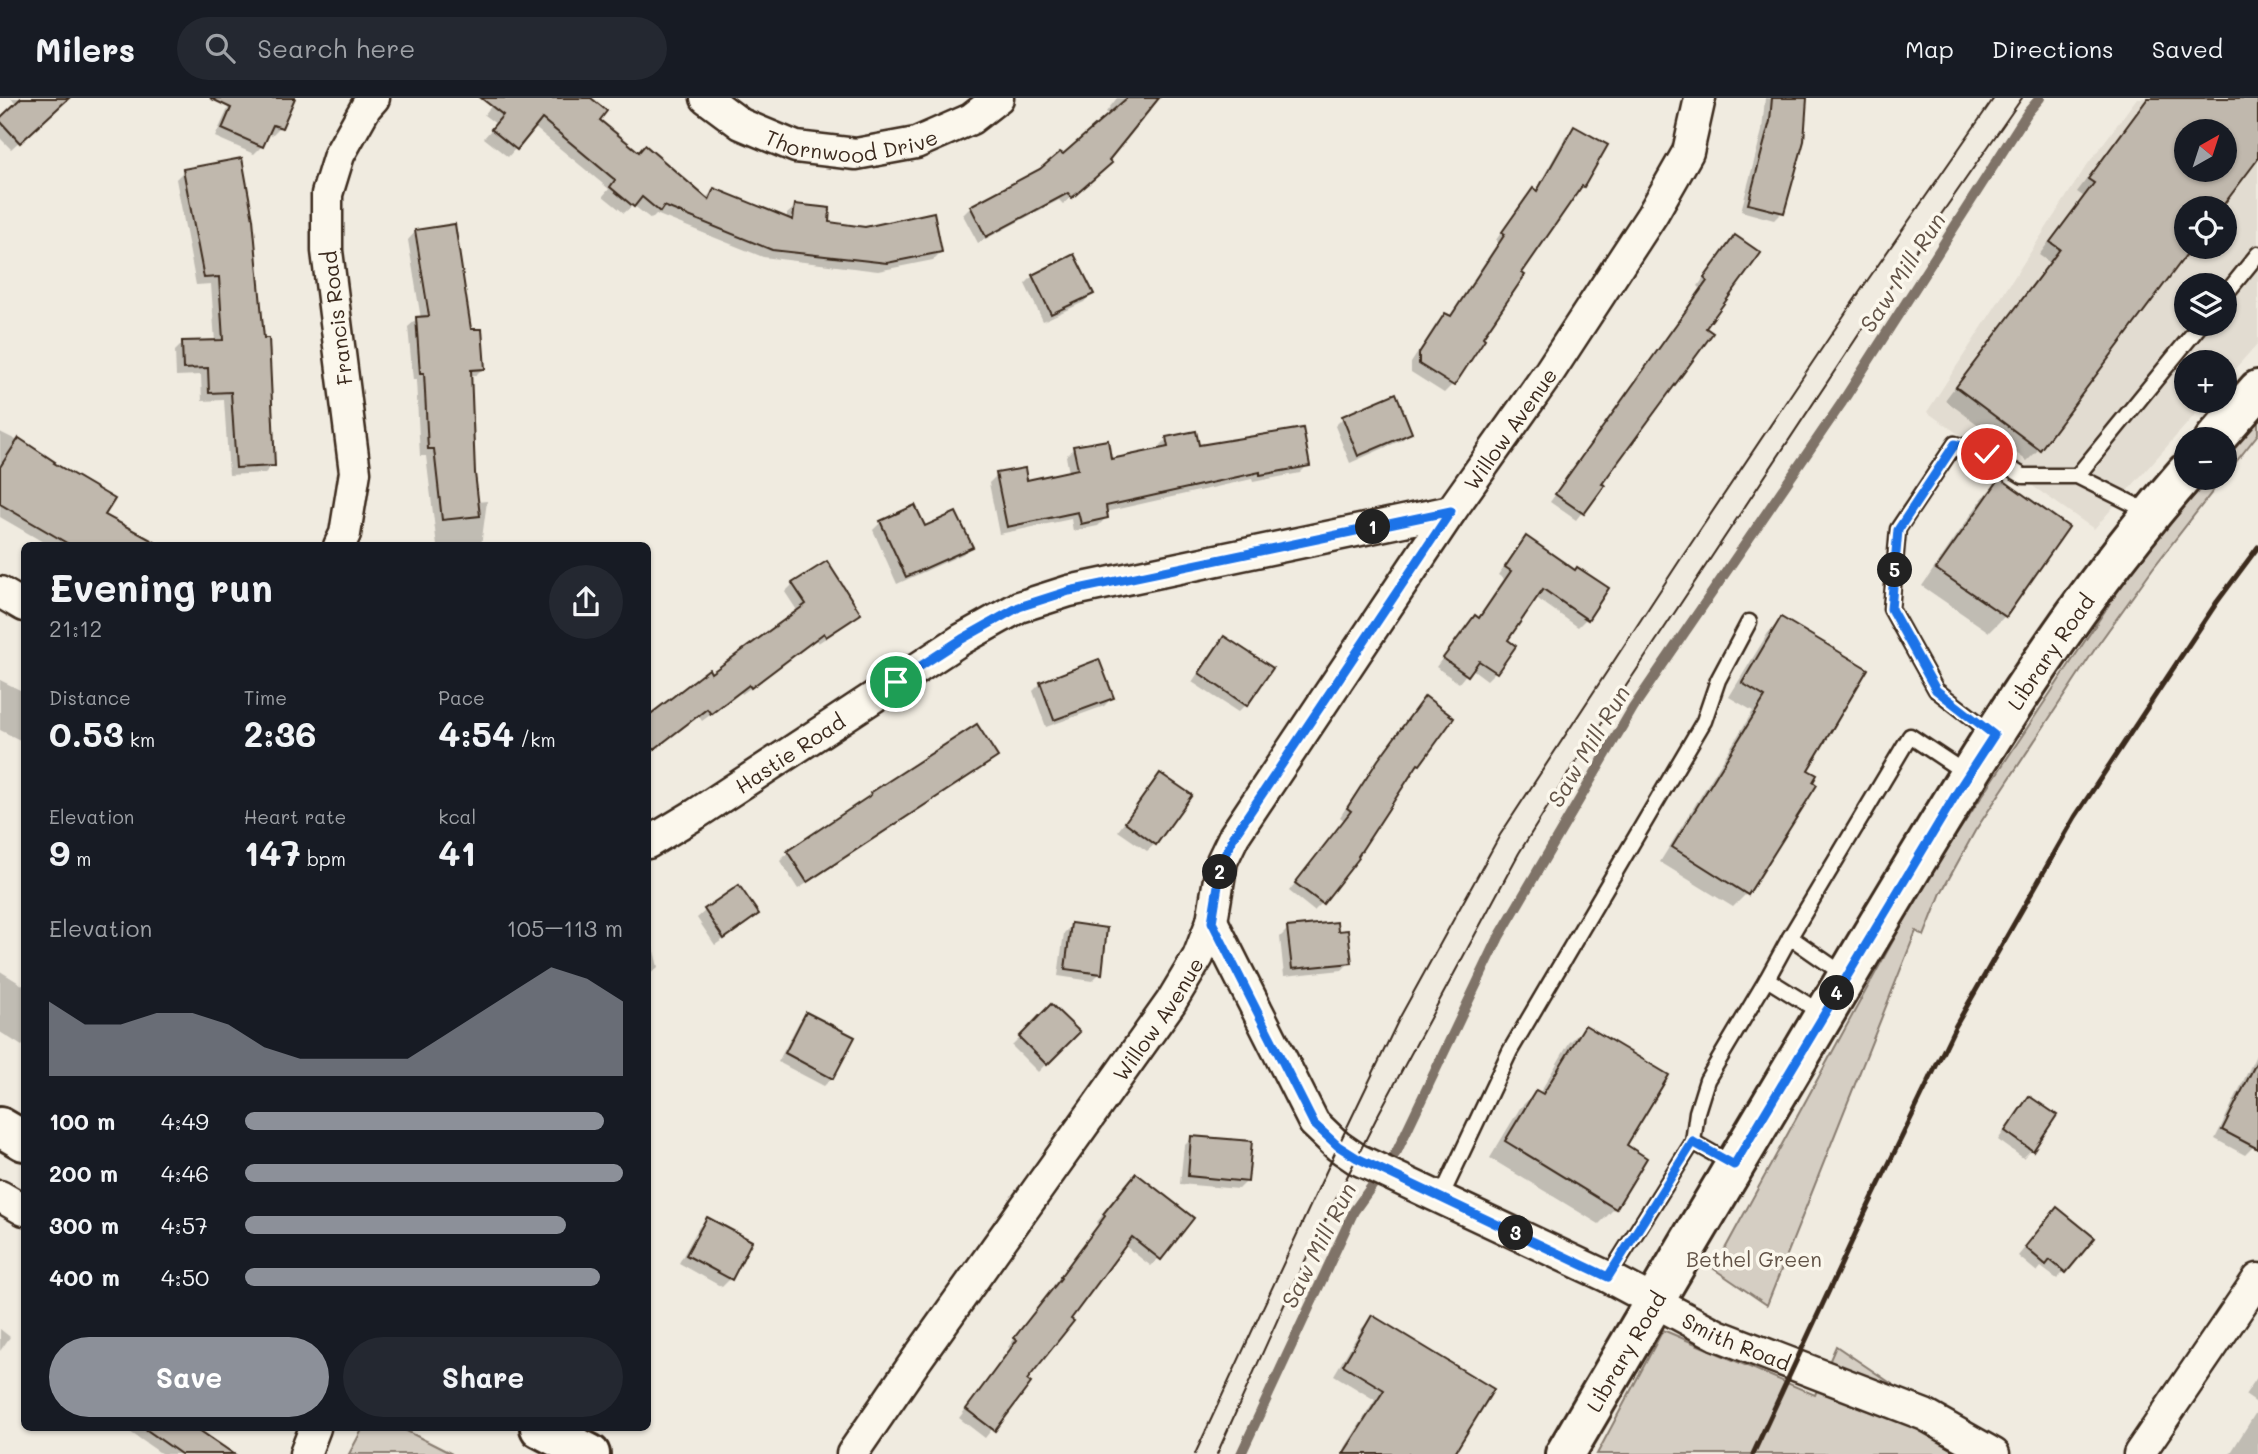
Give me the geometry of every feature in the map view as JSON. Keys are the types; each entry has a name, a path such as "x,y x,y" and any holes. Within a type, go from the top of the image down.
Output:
{"main road":[{"path":"2226,427 2258,390"},
{"name":"Library Road","path":"1565,1454 1734,1165 1969,774 2060,633 2174,487"},
{"path":"0,1127 21,1139"},
{"path":"546,1431 590,1454"}],"street":[{"name":"Francis Road","path":"341,542 345,534 355,472 327,251 327,194 339,155 366,107 374,98"},
{"name":"Thornwood Drive","path":"706,98 741,124 796,147 856,154 916,143 971,119 998,98"},
{"name":"Willow Avenue","path":"852,1454 1171,1002 1198,957 1212,922 1222,861 1234,836 1451,511 1550,371 1652,215 1688,152 1700,98"},
{"name":"Hastie Road","path":"651,841 962,639 1019,607 1069,591 1451,511"},
{"path":"0,592 21,604"},
{"name":"Smith Road","path":"1212,922 1314,1124 1338,1146 1388,1174 1655,1300 1717,1335 1925,1415 1994,1454"},
{"path":"0,1196 21,1208"},
{"path":"2139,1454 2258,1279"},
{"path":"305,1454 314,1431"}],"lane":[{"path":"2237,280 2258,254"},
{"path":"2077,476 2191,336"},
{"path":"1994,735 1936,690 1891,609 1898,530 1955,444 1987,454 2023,477 2077,476 2151,513"},
{"path":"1441,1198 1510,1051 1704,721 1718,680 1749,622"},
{"path":"1608,1277 1693,1142 1697,1112 1707,1080 1910,736 1969,774"},
{"path":"1790,937 1847,976"},
{"path":"1767,979 1824,1015"},
{"path":"1693,1142 1734,1165"}],"shaded area":[{"path":"2137,98 2258,98 2258,343 2237,366 2237,350 2174,350 2174,413 2196,413 2184,427 2174,427 2174,438 2094,529 1927,412 2085,168"}],"green space":[{"path":"2258,419 2258,434 2237,461 2237,444"},
{"name":"Bethel Green","path":"2199,490 2214,490 2097,646 1975,831 1941,893 1924,936 1916,931 1767,1305 1714,1269 1925,882 2136,564"},
{"path":"1663,1330 1815,1395 1836,1346 1995,1454 1597,1454"},
{"path":"361,1431 407,1431 452,1454 349,1454"}],"building":[{"path":"21,98 69,98 20,143 0,118"},
{"path":"210,98 295,98 282,128 273,125 263,147 222,129 231,108"},
{"path":"481,98 591,98 607,111 600,120 639,152 645,145 709,200 714,188 793,220 795,204 830,208 829,222 865,227 934,212 942,252 887,263 772,250 664,206 660,212 642,197 634,207 610,187 615,180 542,119 517,150 491,129 503,115"},
{"path":"1127,98 1159,98 1109,160 1112,163 1072,198 1068,193 986,237 970,206 1040,169 1060,152 1063,154"},
{"path":"1772,98 1807,98 1804,141 1784,213 1748,204 1770,121"},
{"path":"2148,98 2258,98 2258,159 2230,196 2174,196 2174,259 2183,259 2040,450 1956,387 2060,249 2050,242 2094,183 2088,179"},
{"path":"1574,126 1608,145 1584,187 1582,186 1522,273 1525,275 1454,386 1419,364 1419,353 1445,313 1451,316 1505,234 1502,232 1533,188 1537,191"},
{"path":"242,158 253,219 264,338 269,338 275,466 236,468 231,392 209,393 208,368 183,369 182,341 223,340 219,277 204,278 183,169"},
{"path":"455,224 471,329 482,329 485,369 471,370 475,473 480,516 442,520 434,449 428,449 424,373 420,373 416,317 429,316 415,230"},
{"path":"1735,235 1761,253 1706,328 1713,333 1602,484 1605,485 1584,514 1555,494 1707,281 1704,278"},
{"path":"1074,254 1094,294 1051,314 1032,275"},
{"path":"1396,393 1412,433 1358,456 1342,416"},
{"path":"1303,428 1310,466 1260,475 1260,472 1106,506 1108,518 1081,524 1078,512 1007,527 996,473 1025,468 1027,480 1078,469 1073,446 1108,440 1111,459 1168,447 1166,437 1196,431 1199,445"},
{"path":"19,438 54,463 115,499 105,515 155,542 65,542 0,504 0,467"},
{"path":"2000,478 2069,527 2006,617 1936,569"},
{"path":"915,505 925,526 956,512 973,547 906,577 880,521"},
{"path":"1526,536 1575,570 1577,567 1609,588 1588,620 1543,589 1508,640 1516,646 1497,673 1479,661 1468,676 1443,658 1475,615 1479,618 1511,571 1505,567"},
{"path":"827,561 861,614 826,637 824,633 751,688 749,685 711,714 707,709 651,752 651,714 709,669 711,673 806,604 792,583"},
{"path":"1781,617 1868,669 1808,770 1817,775 1813,782 1817,785 1748,895 1672,847 1765,697 1742,683"},
{"path":"1224,636 1273,668 1247,706 1199,673"},
{"path":"1099,659 1114,698 1054,720 1040,682"},
{"path":"1425,696 1454,718 1420,765 1418,764 1359,858 1323,904 1295,883 1351,811 1347,808"},
{"path":"977,724 998,757 807,882 787,851"},
{"path":"1160,773 1192,795 1156,845 1125,822"},
{"path":"739,885 759,914 724,939 704,909"},
{"path":"1337,922 1338,931 1348,930 1352,963 1292,969 1287,927"},
{"path":"1071,923 1107,928 1102,974 1065,969"},
{"path":"1051,1004 1080,1032 1047,1065 1019,1037"},
{"path":"806,1012 855,1037 833,1079 785,1053"},
{"path":"1585,1025 1669,1075 1627,1145 1647,1158 1616,1209 1505,1141 1536,1090 1543,1094"},
{"path":"2258,1059 2258,1149 2222,1130"},
{"path":"2029,1096 2057,1115 2033,1151 2005,1131"},
{"path":"1191,1136 1252,1141 1248,1182 1188,1176"},
{"path":"1136,1173 1194,1218 1161,1260 1132,1237 1071,1319 1074,1321 1027,1380 1031,1383 995,1431 966,1409 1017,1340 1014,1338 1105,1216 1103,1214"},
{"path":"2057,1207 2095,1238 2066,1273 2050,1260 2046,1265 2025,1247"},
{"path":"707,1217 752,1241 732,1280 686,1255"},
{"path":"1372,1315 1494,1389 1454,1454 1343,1454 1384,1390 1343,1365"},
{"path":"148,1431 200,1431 234,1454 181,1454"}],"waterway":[{"name":"Saw Mill Run","path":"1241,1454 1354,1211 1397,1151 1499,937 1633,708 1841,404 2028,112 2040,98"}],"tram line":[{"path":"1195,1454 1400,1017 1500,835 1867,281 1994,98"},
{"path":"1217,1454 1294,1283 1379,1113 1519,853 1573,766 1885,295 2022,98"}],"railway":[{"path":"1753,1454 1955,1027 2075,817 2217,602 2258,547"}],"route":[{"path":"896,682 962,639 1019,607 1069,591 1451,511 1234,836 1222,861 1212,922 1314,1124 1338,1146 1377,1169 1608,1277 1693,1142 1734,1165 1994,735 1936,690 1891,609 1898,530 1955,444 1987,454"}]}
